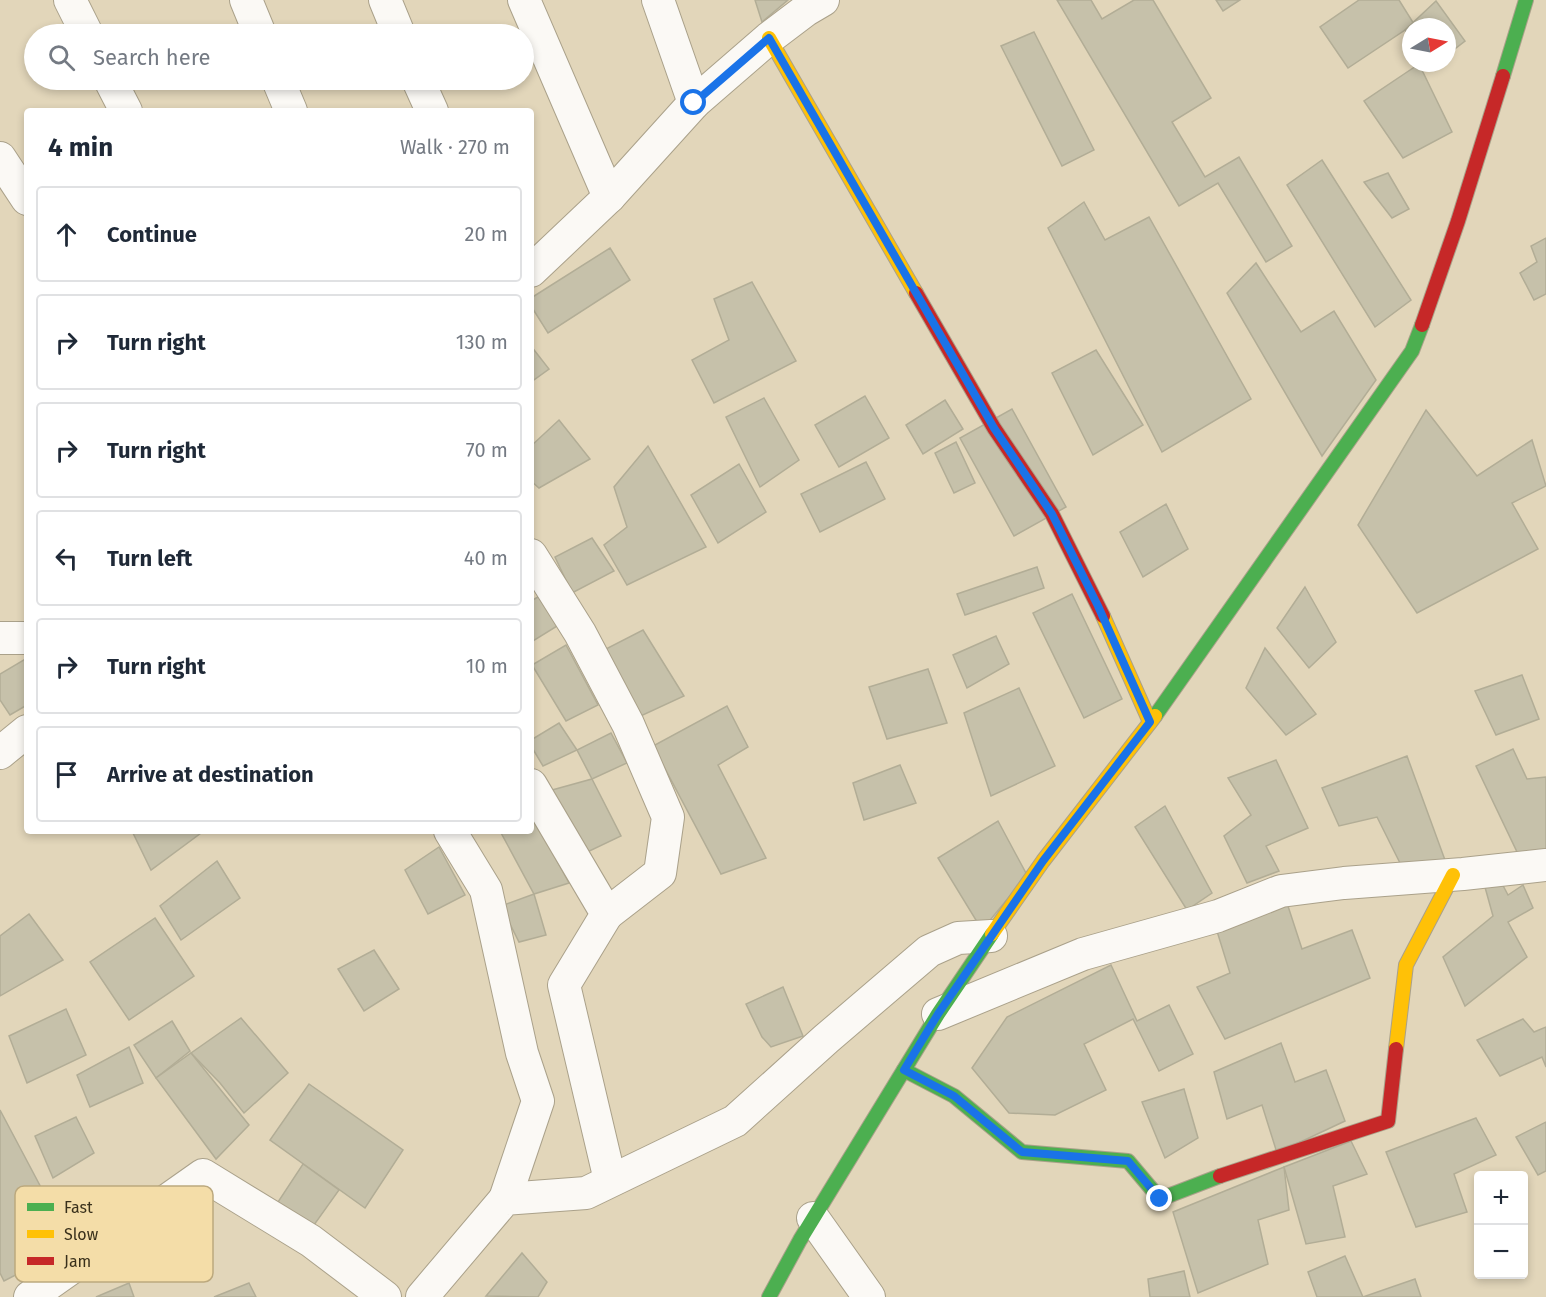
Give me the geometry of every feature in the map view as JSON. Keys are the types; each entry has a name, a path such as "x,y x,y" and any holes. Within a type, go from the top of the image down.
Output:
{"street":[{"path":"70,0 82,24"},
{"path":"246,0 256,24"},
{"path":"385,0 395,24"},
{"path":"524,0 609,197"},
{"path":"658,0 694,103"},
{"path":"769,1297 813,1218 938,1014 991,936 1043,861 1150,722 1412,351 1476,168 1526,0"},
{"path":"534,267 609,197 694,103 811,3"},
{"path":"769,38 994,428 1052,514 1098,606 1150,722"},
{"path":"115,90 124,108"},
{"path":"282,90 290,108"},
{"path":"423,90 431,108"},
{"path":"0,158 24,194"},
{"path":"534,560 580,633 628,724 668,818 660,873 607,914 564,985 610,1180"},
{"path":"0,638 24,638"},
{"path":"0,753 24,733"},
{"path":"534,789 607,914"},
{"path":"422,1297 506,1199 538,1101 522,1053 486,890 452,834"},
{"path":"938,1014 1083,954 1218,916 1281,891 1344,883 1546,865"},
{"path":"904,1070 954,1096 1022,1152 1128,1161 1160,1199 1241,1168 1388,1121 1406,965 1453,875"},
{"path":"506,1199 586,1193 735,1121 929,951 958,938 991,936"},
{"path":"187,1186 203,1175 311,1241 386,1297"},
{"path":"813,1218 869,1297"},
{"path":"30,1297 51,1282"}],"building":[{"path":"755,0 788,0 762,22"},
{"path":"1057,0 1091,0 1102,19 1134,0 1153,0 1211,98 1172,122 1205,177 1239,157 1292,246 1266,262 1218,183 1179,206"},
{"path":"1216,0 1240,0 1223,11"},
{"path":"1359,0 1399,0 1410,18 1402,18 1402,32 1348,68 1320,27"},
{"path":"1436,1 1448,18 1418,18"},
{"path":"1456,29 1465,41 1456,48"},
{"path":"1034,32 1094,150 1062,166 1001,46"},
{"path":"1407,72 1423,72 1452,132 1403,158 1364,101"},
{"path":"1322,160 1411,300 1375,327 1287,185"},
{"path":"1388,173 1409,209 1392,218 1364,182"},
{"path":"1084,202 1105,240 1149,217 1251,399 1162,452 1048,228"},
{"path":"1546,238 1546,294 1534,300 1520,273 1537,262 1531,246"},
{"path":"610,248 630,280 548,333 534,311 534,296"},
{"path":"1256,263 1301,332 1334,311 1376,380 1322,456 1227,293"},
{"path":"752,282 796,361 714,403 692,360 729,340 714,299"},
{"path":"534,350 549,369 534,380"},
{"path":"1096,350 1143,425 1093,455 1052,373"},
{"path":"865,396 889,438 839,467 815,425"},
{"path":"764,398 799,460 760,487 726,417"},
{"path":"945,400 963,429 923,454 906,425"},
{"path":"1012,409 1066,507 1014,536 960,438"},
{"path":"1426,410 1477,476 1532,440 1546,486 1512,503 1538,549 1417,613 1358,525"},
{"path":"559,420 590,459 539,488 534,484 534,443"},
{"path":"956,442 975,483 954,493 935,453"},
{"path":"648,446 706,547 627,585 604,545 627,527 614,487"},
{"path":"866,462 885,499 820,532 801,494"},
{"path":"739,464 766,512 718,543 691,495"},
{"path":"1166,504 1188,549 1143,577 1120,532"},
{"path":"592,538 614,571 572,593 555,557"},
{"path":"1037,567 1044,588 965,615 957,594"},
{"path":"1305,587 1336,642 1309,668 1277,628"},
{"path":"543,594 562,623 534,640 534,599"},
{"path":"1072,594 1122,699 1084,718 1033,613"},
{"path":"643,630 684,696 632,720 600,652"},
{"path":"996,636 1009,664 967,688 953,655"},
{"path":"566,645 598,705 566,721 534,668 534,664"},
{"path":"1265,648 1316,714 1286,735 1246,688"},
{"path":"24,660 24,707 10,715 0,700 0,674"},
{"path":"928,669 947,723 887,739 869,687"},
{"path":"1522,675 1539,719 1496,735 1475,691"},
{"path":"1019,688 1055,766 991,796 964,713"},
{"path":"727,706 748,747 718,765 766,858 721,874 653,746"},
{"path":"559,723 577,750 543,766 534,751 534,738"},
{"path":"611,733 627,763 592,779 577,750"},
{"path":"1513,749 1527,779 1546,777 1546,849 1519,856 1476,766"},
{"path":"1407,756 1445,860 1400,863 1377,817 1339,826 1322,788"},
{"path":"1276,760 1308,828 1266,846 1279,871 1247,883 1224,836 1251,815 1228,778"},
{"path":"900,765 916,803 864,820 853,783"},
{"path":"592,779 621,836 579,856 552,790"},
{"path":"1165,806 1212,893 1187,910 1135,827"},
{"path":"534,819 569,883 534,894 502,834 534,834"},
{"path":"998,821 1027,875 982,930 938,858"},
{"path":"133,834 200,834 151,870"},
{"path":"439,847 465,895 428,914 405,870"},
{"path":"217,861 240,898 181,940 160,906"},
{"path":"1498,876 1508,895 1523,885 1533,908 1508,922 1527,957 1465,1006 1443,957 1493,916 1483,880"},
{"path":"534,894 546,935 519,942 501,906"},
{"path":"1286,900 1302,949 1352,930 1370,978 1225,1039 1197,987 1230,973 1216,928"},
{"path":"29,914 63,960 0,996 0,936"},
{"path":"155,918 194,976 129,1020 90,962"},
{"path":"374,950 399,989 364,1011 338,969"},
{"path":"1111,965 1137,1021 1169,1005 1193,1054 1159,1071 1133,1019 1084,1044 1106,1090 1055,1115 1009,1113 972,1068 1007,1017"},
{"path":"783,987 803,1036 771,1047 762,1037 746,1004"},
{"path":"66,1009 86,1055 27,1083 9,1036"},
{"path":"241,1018 288,1073 244,1113 220,1083 191,1053"},
{"path":"1523,1019 1534,1032 1546,1027 1546,1067 1542,1057 1500,1076 1477,1040"},
{"path":"172,1021 190,1051 156,1078 134,1045"},
{"path":"1281,1043 1295,1082 1326,1070 1345,1121 1277,1153 1262,1105 1227,1119 1214,1072"},
{"path":"129,1047 143,1083 90,1107 77,1075"},
{"path":"191,1053 249,1125 216,1159 156,1078"},
{"path":"309,1084 403,1150 365,1208 270,1140"},
{"path":"1184,1089 1198,1138 1165,1158 1142,1102"},
{"path":"0,1110 40,1186 15,1186 15,1275 4,1281 0,1273"},
{"path":"76,1117 94,1153 53,1178 35,1136"},
{"path":"1476,1118 1496,1155 1454,1174 1467,1212 1416,1227 1386,1152"},
{"path":"1546,1122 1546,1171 1538,1175 1516,1137"},
{"path":"1351,1141 1367,1174 1333,1186 1345,1237 1306,1244 1284,1167"},
{"path":"303,1164 339,1190 309,1232 276,1205"},
{"path":"1284,1167 1289,1210 1258,1220 1268,1264 1198,1293 1173,1212"},
{"path":"522,1253 547,1282 538,1297 486,1296"},
{"path":"1345,1256 1363,1297 1317,1297 1308,1272"},
{"path":"1184,1271 1190,1297 1150,1297 1148,1279"},
{"path":"1415,1279 1421,1297 1363,1297"},
{"path":"129,1283 134,1297 96,1297"},
{"path":"249,1283 256,1297 214,1297"}],"traffic: fast":[{"path":"1503,76 1526,0"},
{"path":"1155,716 1412,351 1422,325"},
{"path":"769,1297 800,1240 938,1014 992,934"},
{"path":"904,1070 954,1096 1022,1152 1128,1161 1160,1199 1220,1176"}],"traffic: slow":[{"path":"769,38 916,293"},
{"path":"1103,616 1150,722"},
{"path":"992,934 1043,861 1155,716"},
{"path":"1396,1049 1406,965 1453,875"}],"traffic: jam":[{"path":"1422,325 1458,221 1503,76"},
{"path":"916,293 994,428 1052,514 1103,616"},
{"path":"1220,1176 1388,1121 1396,1049"}],"route":[{"path":"694,103 769,38 994,428 1052,514 1098,606 1150,722 1043,861 938,1014 904,1070 954,1096 1022,1152 1128,1161 1160,1199"}]}
